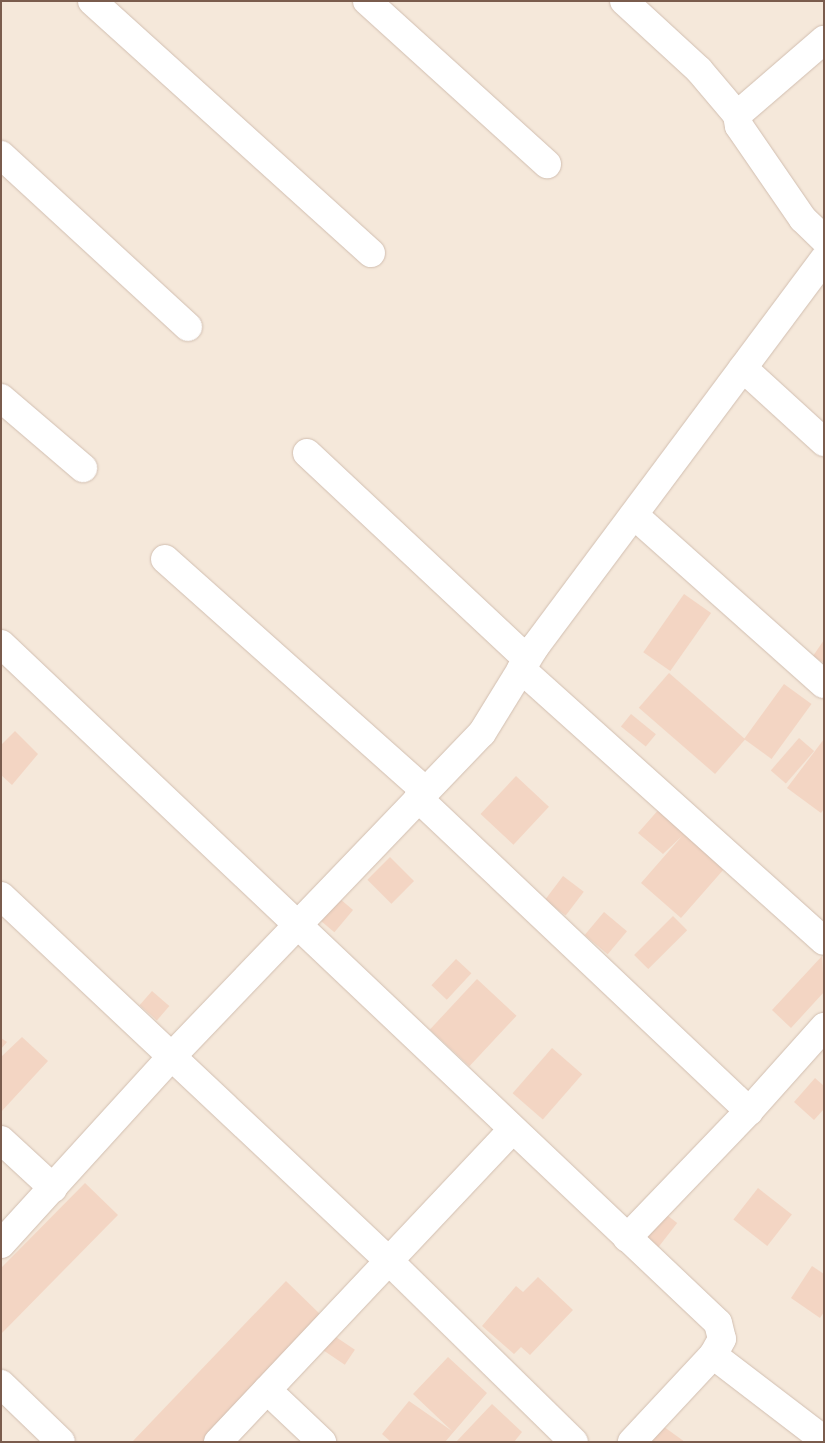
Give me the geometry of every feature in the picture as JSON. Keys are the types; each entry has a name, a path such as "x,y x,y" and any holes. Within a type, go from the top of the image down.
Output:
{"street":[{"path":"92,1 371,253"},
{"path":"368,1 547,164"},
{"path":"624,1 699,70 737,115 739,126 768,169 804,219 824,239"},
{"path":"737,115 824,40"},
{"path":"1,155 188,327"},
{"path":"1,1244 172,1056 482,733 524,664 824,259"},
{"path":"743,368 824,442"},
{"path":"1,398 83,468"},
{"path":"307,453 524,664 824,941"},
{"path":"634,516 824,684"},
{"path":"165,560 421,795 749,1111"},
{"path":"1,644 512,1130 718,1323 722,1340 713,1355 632,1442"},
{"path":"1,896 388,1260 574,1442"},
{"path":"627,1238 749,1111 824,1027"},
{"path":"218,1442 512,1130"},
{"path":"1,1140 53,1188"},
{"path":"713,1355 824,1440"},
{"path":"1,1384 61,1442"},
{"path":"267,1390 322,1442"}],"shaded area":[{"path":"1,1 824,1 824,1442 1,1442"}],"building":[{"path":"684,594 711,613 670,671 643,652"},
{"path":"824,640 824,663 813,656"},
{"path":"669,673 745,739 715,774 639,708"},
{"path":"784,684 812,704 772,759 744,739"},
{"path":"631,714 656,734 646,747 621,726"},
{"path":"15,731 38,754 12,785 1,775 1,745"},
{"path":"799,738 814,751 786,784 771,770"},
{"path":"824,739 824,809 821,813 787,788"},
{"path":"516,776 549,807 513,845 481,814"},
{"path":"660,808 724,869 681,918 641,883 682,836 663,854 638,833"},
{"path":"390,857 414,881 391,904 367,880"},
{"path":"563,876 584,892 566,916 545,900"},
{"path":"340,899 353,910 334,932 321,921"},
{"path":"604,912 627,931 608,954 585,935"},
{"path":"673,916 687,930 648,969 634,955"},
{"path":"822,956 824,992 791,1028 772,1010"},
{"path":"456,959 471,973 447,1000 431,985"},
{"path":"477,979 516,1016 469,1066 430,1029"},
{"path":"152,991 169,1006 157,1020 140,1005"},
{"path":"22,1037 48,1061 1,1112 1,1057"},
{"path":"1,1038 7,1042 1,1049"},
{"path":"552,1048 582,1074 543,1120 513,1093"},
{"path":"815,1078 824,1086 824,1109 814,1120 794,1102"},
{"path":"85,1183 118,1215 1,1334 1,1268"},
{"path":"758,1188 792,1214 767,1246 733,1220"},
{"path":"663,1212 677,1223 658,1248 644,1236"},
{"path":"812,1266 824,1274 824,1312 820,1318 791,1298"},
{"path":"538,1277 573,1310 530,1355 521,1347 514,1354 482,1326 516,1286 523,1292"},
{"path":"286,1281 323,1317 204,1442 132,1442"},
{"path":"330,1333 355,1350 345,1365 320,1348"},
{"path":"448,1357 487,1393 445,1442 391,1442 382,1434 409,1401 452,1431 413,1394"},
{"path":"492,1404 522,1432 514,1442 456,1442"},
{"path":"660,1424 685,1442 648,1442"}]}
